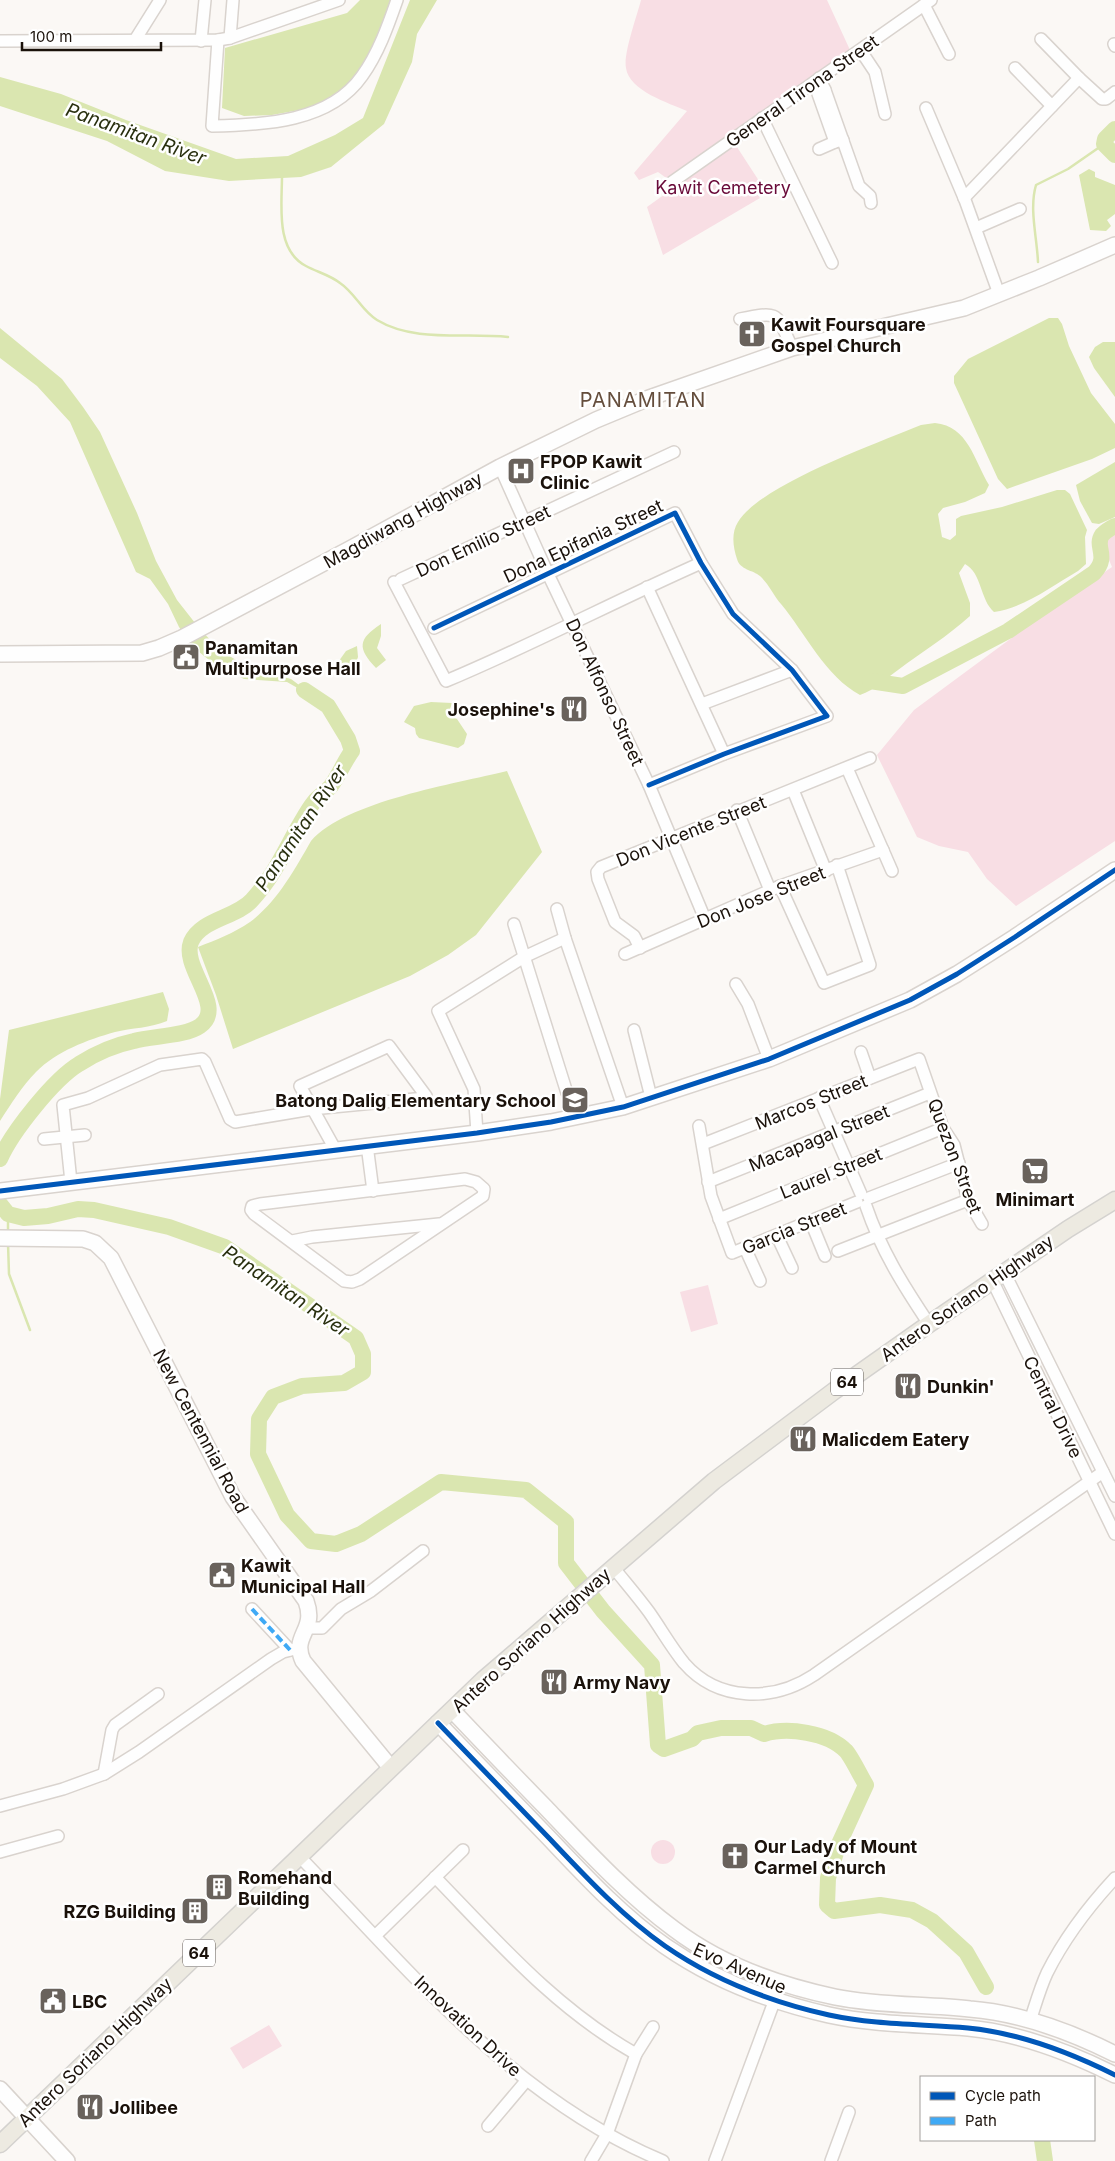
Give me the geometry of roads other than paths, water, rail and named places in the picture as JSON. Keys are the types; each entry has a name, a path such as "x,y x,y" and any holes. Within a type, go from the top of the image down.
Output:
{"main road":[{"name":"Antero Soriano Highway","path":"0,2144 452,1710 593,1584 714,1481 834,1391 929,1324 998,1276 1115,1200"}],"street":[{"path":"134,40 160,0"},
{"path":"201,41 205,0"},
{"path":"230,38 234,0"},
{"path":"0,41 218,40 230,38 339,0"},
{"path":"218,40 212,126 247,125 282,120 317,112 345,95 362,77 372,60 397,0"},
{"path":"927,3 949,54"},
{"name":"General Tirona Street","path":"672,182 927,3"},
{"path":"1041,39 1102,99 1106,99 1115,92"},
{"path":"861,51 875,72 885,114"},
{"path":"1015,68 1052,106"},
{"path":"819,78 825,90 839,141 859,186 870,196 871,203"},
{"path":"964,198 1079,78"},
{"path":"926,108 976,228 999,294"},
{"path":"762,118 832,263"},
{"path":"819,149 839,141"},
{"path":"976,228 1020,209"},
{"name":"Magdiwang Highway","path":"0,654 30,652 142,653 165,646 350,549 500,467 596,420 649,398 792,348 940,315 999,294 1115,245"},
{"path":"740,320 767,314 774,315 779,320 792,348"},
{"name":"Don Emilio Street","path":"674,452 398,580 446,681 701,563"},
{"name":"Don Alfonso Street","path":"500,467 548,574 649,785 705,918"},
{"name":"Dona Epifania Street","path":"434,628 675,512 701,563 733,614 792,670 827,716 724,754"},
{"path":"647,587 724,754 649,785"},
{"path":"702,704 792,670"},
{"name":"Don Vicente Street","path":"640,948 634,936 615,922 598,879 597,872 600,868 737,810 793,790 870,758"},
{"path":"847,768 892,871"},
{"path":"793,790 826,871"},
{"path":"737,810 824,983 870,966 837,865"},
{"name":"Don Jose Street","path":"625,954 775,888 883,850"},
{"path":"0,1191 477,1133 551,1122 623,1107 769,1059 910,1000 957,974 1015,938 1115,870"},
{"path":"557,909 564,938 623,1107"},
{"path":"514,924 567,1093"},
{"path":"477,1133 474,1089 438,1010 524,957 564,938"},
{"path":"736,984 748,1004 769,1059"},
{"path":"634,1030 651,1097"},
{"path":"71,1182 63,1105 88,1098 160,1065 202,1059 230,1119 235,1122 312,1109 425,1098 426,1096 389,1046 300,1086 312,1109 335,1149"},
{"path":"861,1052 870,1078"},
{"name":"Marcos Street","path":"703,1144 919,1059"},
{"name":"Quezon Street","path":"919,1059 943,1128 954,1145 968,1200 982,1224"},
{"name":"Macapagal Street","path":"708,1182 930,1093"},
{"path":"819,1098 863,1200 876,1236 899,1278 929,1324"},
{"path":"699,1126 708,1182 719,1219"},
{"name":"Laurel Street","path":"719,1219 943,1128"},
{"path":"44,1139 85,1135"},
{"path":"367,1145 373,1191"},
{"name":"Garcia Street","path":"719,1219 732,1253 959,1163"},
{"path":"465,1179 476,1182 484,1189 483,1196 440,1223 360,1279 352,1282 344,1281 250,1210 252,1206 465,1179"},
{"path":"838,1251 968,1200"},
{"path":"810,1222 825,1256"},
{"path":"292,1241 312,1237 440,1223"},
{"path":"777,1236 792,1268"},
{"name":"New Centennial Road","path":"5,1238 83,1239 95,1243 111,1258 233,1497 306,1601 310,1615 307,1628 294,1649"},
{"path":"745,1248 760,1281"},
{"name":"Central Drive","path":"998,1276 1115,1496"},
{"name":"Central Drive","path":"998,1276 1115,1534"},
{"path":"613,1567 650,1613 678,1655 697,1675 728,1691 750,1695 768,1694 787,1690 806,1680 1103,1472"},
{"path":"307,1628 322,1628 341,1609 371,1591 423,1551"},
{"path":"252,1609 301,1657 307,1667 391,1768"},
{"path":"0,1806 64,1789 104,1774 139,1752 271,1659 294,1649"},
{"path":"104,1774 112,1730 115,1725 158,1694"},
{"name":"Evo Avenue","path":"452,1710 590,1854 645,1906 702,1947 741,1967 781,1983 863,2002 970,2009 1030,2021 1084,2040 1115,2054"},
{"name":"Evo Avenue","path":"438,1723 576,1867 633,1921 665,1946 692,1963 774,2001 823,2014 860,2020 968,2028 1024,2039 1077,2056 1115,2074"},
{"path":"0,1852 58,1836"},
{"path":"376,1935 463,1850"},
{"name":"Innovation Drive","path":"299,1856 463,2026 526,2081 607,2134 663,2161"},
{"path":"435,1877 523,1968 557,1998 600,2033 636,2054"},
{"path":"1024,2039 1046,1974 1080,1920 1115,1878"},
{"path":"633,1921 645,1906"},
{"path":"715,2161 781,1983"},
{"path":"860,2020 863,2002"},
{"path":"968,2028 970,2009"},
{"path":"591,2161 607,2134 636,2054 653,2027"},
{"path":"1077,2056 1084,2040"},
{"path":"488,2126 526,2081"},
{"path":"0,2089 67,2161"},
{"path":"831,2161 850,2112"}],"water":[{"path":"360,0 395,0 360,76 316,107 272,115 244,116 222,108 225,48 347,13"},
{"path":"410,0 437,0 417,34 412,62 384,124 331,167 301,177 229,181 165,171 107,141 0,106 0,77 61,94 126,120 236,159 288,156 335,135 363,118"},
{"path":"1089,169 1095,172 1095,177 1115,185 1115,214 1107,220 1111,226 1106,231 1090,230 1079,175"},
{"path":"1049,318 1058,318 1062,324 1069,346 1091,393 1115,424 1115,448 1092,459 1007,489 998,479 954,383 954,376 968,359"},
{"path":"0,328 62,379 100,432 137,513 156,561 177,600 199,628 215,645 231,657 250,668 291,679 322,702 287,682 244,679 214,664 193,647 179,627 168,604 150,579 136,572 70,422 37,386 0,358"},
{"path":"1103,342 1115,342 1115,397 1094,368 1089,357 1095,347"},
{"path":"935,423 955,430 963,437 989,485 985,493 965,502 943,508 938,514 942,537 950,540 956,535 956,519 961,516 1002,507 1057,490 1065,490 1070,494 1087,530 1085,537 1086,564 1048,590 1027,601 1005,610 994,612 986,601 975,574 965,564 959,573 970,603 970,616 880,684 860,695 848,687 826,666 763,579 739,563 734,545 734,531 738,522 750,508 794,480 822,466 921,425"},
{"path":"1115,462 1115,517 1099,524 1092,523 1080,501 1076,485"},
{"path":"381,624 381,636 377,648 386,660 376,668 366,655 363,644 368,634"},
{"path":"357,646 358,657 351,676 341,675 336,665 346,651"},
{"path":"431,702 452,703 448,715 457,719 467,734 464,744 458,748 419,738 415,728 404,722 414,706"},
{"path":"507,771 542,852 476,935 448,955 410,976 233,1049 198,947 238,930 260,914 285,884 311,841 327,827 349,815 403,796"},
{"path":"163,992 169,1009 167,1021 104,1035 63,1052 31,1077 0,1121 0,1099 9,1030"}],"waterway":[{"path":"1115,129 1105,139 1104,144 1115,155"},
{"path":"1038,262 1033,213 1036,185 1068,169 1104,144"},
{"path":"282,176 282,226 289,249 296,259 306,266 336,280 345,287 367,312 377,320 408,332 508,337"},
{"path":"870,681 903,686 1008,631 1094,573 1101,562 1100,539 1103,534 1115,526"},
{"name":"Panamitan River","path":"0,1159 14,1135 35,1107 58,1081 79,1064 99,1053 120,1045 142,1039 186,1032 200,1026 207,1018 209,1009 192,963 191,942 203,928 245,906 260,891 278,864 308,810 331,786 352,751 348,739 328,706 304,690"},
{"name":"Panamitan River","path":"0,1147 6,1146"},
{"name":"Panamitan River","path":"0,1204 8,1214 24,1218 48,1216 78,1209 94,1210 169,1227 225,1247 356,1338 363,1354 363,1372 344,1383 302,1386 273,1397 259,1419 258,1454 287,1515 311,1541 336,1544 361,1534 441,1482 526,1490 566,1522 566,1563 603,1611 652,1665 658,1745 664,1749 692,1739 698,1733 721,1728 751,1728 764,1734 795,1731 818,1735 838,1745 846,1751 866,1785 838,1846 828,1878 827,1905 834,1911 880,1905 912,1910 932,1921 966,1952 986,1987"},
{"path":"8,1214 8,1232"},
{"path":"8,1243 9,1274 30,1330"},
{"name":"Panamitan River","path":"1042,2141 1045,2161"}],"place":[{"name":"Kawit Foursquare Gospel Church","path":"752,334"},
{"name":"FPOP Kawit Clinic","path":"521,471"},
{"name":"Panamitan Multipurpose Hall","path":"186,657"},
{"name":"Josephine's","path":"574,709"},
{"name":"Batong Dalig Elementary School","path":"575,1100"},
{"name":"Minimart","path":"1035,1171"},
{"name":"Dunkin'","path":"908,1386"},
{"name":"Malicdem Eatery","path":"803,1439"},
{"name":"Kawit Municipal Hall","path":"222,1575"},
{"name":"Army Navy","path":"554,1682"},
{"name":"Our Lady of Mount Carmel Church","path":"735,1856"},
{"name":"Romehand Building","path":"219,1887"},
{"name":"RZG Building","path":"195,1911"},
{"name":"LBC","path":"53,2001"},
{"name":"Jollibee","path":"90,2107"}],"district":[{"name":"PANAMITAN","path":"643,400"}],"park label":[{"name":"Kawit Cemetery","path":"723,187"}]}
